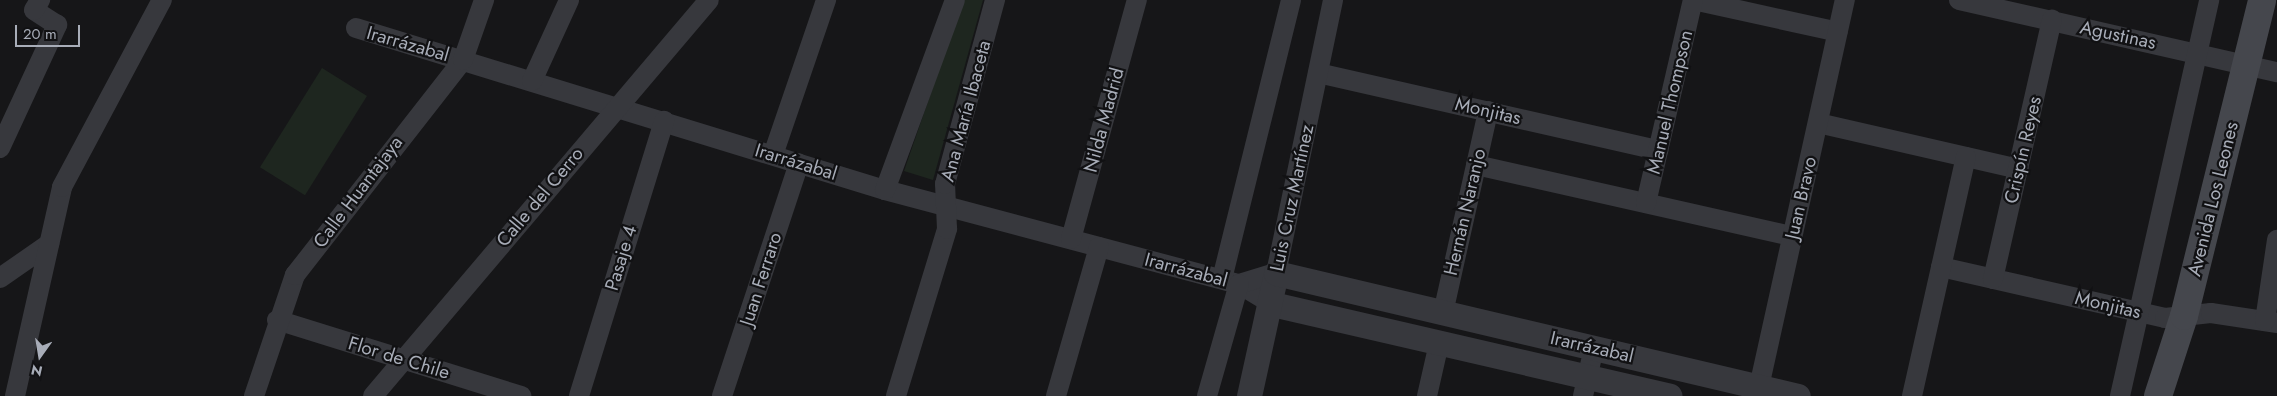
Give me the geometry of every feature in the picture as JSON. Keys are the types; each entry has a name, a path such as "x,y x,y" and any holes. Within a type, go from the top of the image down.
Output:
{"main road":[{"name":"Avenida Los Leones","path":"2158,396 2184,316 2262,0"}],"street":[{"path":"0,148 57,25 34,10 40,0"},
{"path":"15,396 62,187 162,0"},
{"name":"Calle Huantajaya","path":"254,396 277,320 295,275 463,60 484,0"},
{"path":"532,81 569,0"},
{"name":"Calle del Cerro","path":"373,396 617,106 709,0"},
{"path":"773,155 826,0"},
{"path":"885,190 955,0"},
{"name":"Ana María Ibaceta","path":"896,396 947,228 945,184 995,0"},
{"name":"Nilda Madrid","path":"1071,239 1137,0"},
{"path":"1207,396 1291,0"},
{"name":"Luis Cruz Martínez","path":"1249,396 1272,304 1276,273 1333,0"},
{"path":"1693,0 1838,32"},
{"name":"Manuel Thompson","path":"1646,203 1693,0"},
{"name":"Juan Bravo","path":"1758,391 1845,0"},
{"name":"Agustinas","path":"1959,0 2000,4 2052,20 2277,72"},
{"path":"2120,396 2209,0"},
{"name":"Crispín Reyes","path":"1993,279 2052,20"},
{"name":"Irarrázabal","path":"356,28 664,120 885,190 1230,282 1272,304 1439,343 1585,386 1670,396"},
{"name":"Monjitas","path":"1318,73 1658,150"},
{"name":"Hernán Naranjo","path":"1443,313 1488,111"},
{"name":"Pasaje 4","path":"579,396 664,120"},
{"path":"1818,123 2019,168"},
{"path":"1912,396 1966,157"},
{"name":"Juan Ferraro","path":"722,396 799,163"},
{"path":"1476,165 1792,236"},
{"path":"2271,322 2277,240"},
{"path":"0,278 49,244"},
{"path":"1056,396 1100,247"},
{"name":"Monjitas","path":"1941,267 2165,318 2211,313 2271,322"},
{"name":"Irarrázabal","path":"1230,282 1276,273 1594,348 1758,391 1798,396"},
{"name":"Flor de Chile","path":"277,320 521,396"},
{"path":"1428,396 1439,343"},
{"path":"1585,386 1594,348"}],"shaded area":[{"path":"963,0 983,0 933,180 904,171"},
{"path":"322,68 367,96 305,195 260,167"}]}
